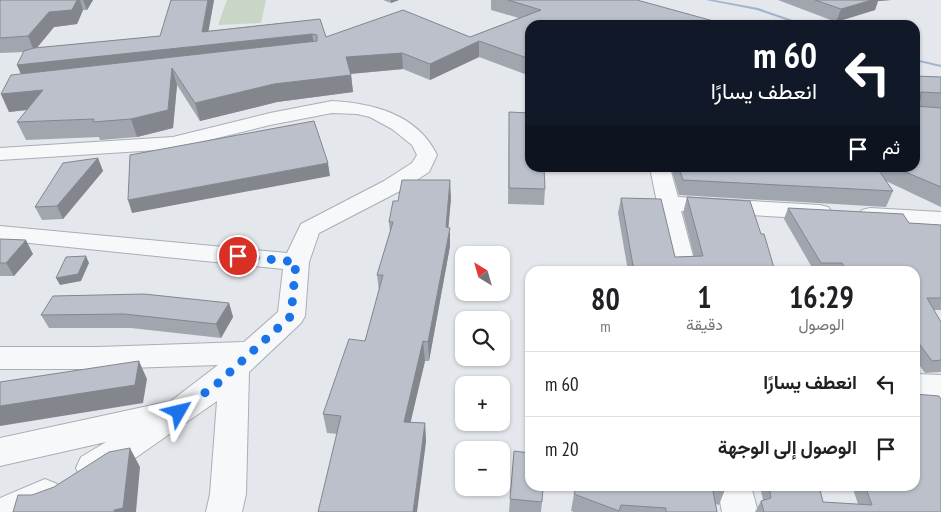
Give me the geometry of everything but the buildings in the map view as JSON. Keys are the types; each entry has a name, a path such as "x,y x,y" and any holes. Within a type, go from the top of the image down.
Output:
{"street":[{"path":"0,154 173,143 270,119 332,107 358,108 377,113 399,125 422,142 427,154 421,167 392,186 340,211 309,229 296,262 291,316 242,360 179,412 72,482 7,512"},
{"path":"661,172 683,266"},
{"path":"668,204 941,218"},
{"path":"0,233 296,262"},
{"path":"0,358 242,360"},
{"path":"224,512 228,494 242,360"},
{"path":"920,386 941,387"},
{"path":"0,452 179,412"},
{"path":"735,491 740,512"}],"green space":[{"path":"227,0 266,0 261,23 218,25"}],"waterway":[{"path":"708,0 758,9 790,20"},
{"path":"920,61 941,66"}],"route":[{"path":"179,412 218,383 291,316 296,262 238,256"}]}
